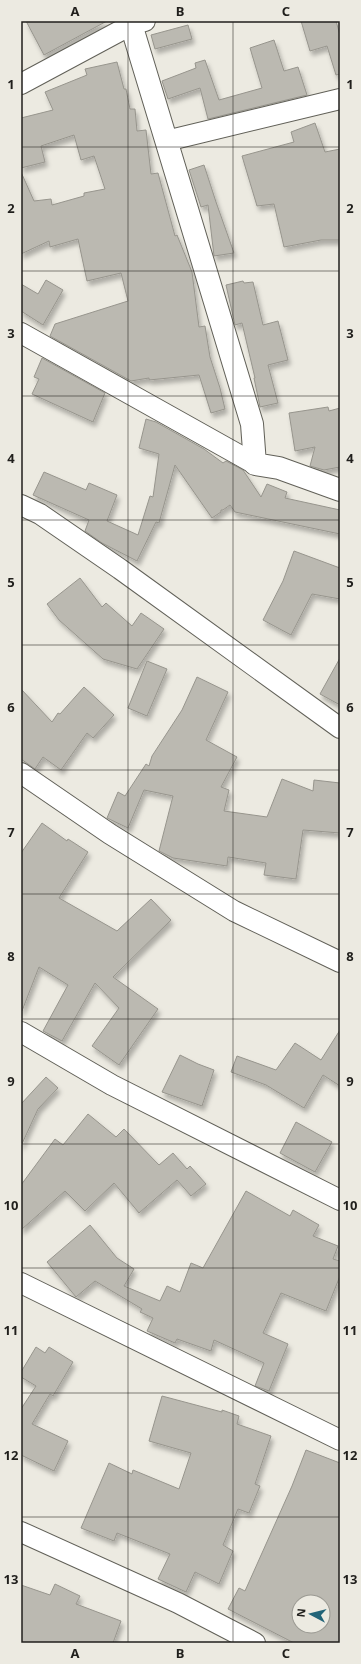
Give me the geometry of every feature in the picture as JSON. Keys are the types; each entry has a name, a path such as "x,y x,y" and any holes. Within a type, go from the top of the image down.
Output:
{"street":[{"path":"21,84 135,22 166,141 252,424 255,464"},
{"path":"166,141 340,99"},
{"path":"21,333 255,464 279,468 340,490"},
{"path":"21,505 40,514 120,569 340,728"},
{"path":"21,773 110,834 234,911 340,962"},
{"path":"21,1032 112,1085 340,1200"},
{"path":"21,1283 340,1440"},
{"path":"21,1532 178,1603 255,1643"}],"building":[{"path":"26,21 107,21 44,55"},
{"path":"301,21 336,21 340,35 340,74 336,75 327,46 310,51"},
{"path":"188,25 192,39 155,49 151,35"},
{"path":"274,40 284,71 298,67 307,95 208,119 200,88 168,99 162,81 196,68 195,63 205,60 219,100 262,88 250,48"},
{"path":"117,62 124,89 126,89 130,109 135,109 137,131 146,130 151,174 158,173 175,236 177,235 192,272 199,327 205,326 210,357 225,409 211,413 199,375 149,380 149,378 131,381 50,336 55,324 128,301 121,273 87,281 78,239 50,247 49,241 21,254 21,172 34,201 51,199 52,205 84,196 84,193 105,189 94,156 81,160 74,135 41,146 45,162 21,168 21,118 53,110 45,92 87,75 85,69"},
{"path":"315,123 325,152 340,149 340,240 321,240 284,247 274,204 257,206 242,156 294,142 291,132"},
{"path":"204,165 234,253 214,256 208,205 201,207 189,170"},
{"path":"46,280 63,290 43,325 21,311 21,284 38,294"},
{"path":"243,281 244,283 253,282 263,325 278,321 288,360 268,365 278,403 260,407 242,323 235,325 226,285"},
{"path":"42,358 105,393 93,422 32,394 39,379 34,377"},
{"path":"328,407 329,411 340,408 340,467 324,470 310,466 315,447 295,451 289,413"},
{"path":"146,419 156,422 204,449 223,463 226,461 243,470 261,497 267,484 287,492 285,498 340,510 340,534 235,512 230,505 221,510 221,512 212,518 175,465 159,523 156,522 137,561 102,543 85,531 89,520 33,495 44,472 86,490 89,483 117,495 107,521 138,535 150,496 153,497 159,454 139,448"},
{"path":"294,551 340,568 340,599 312,594 291,635 263,620 283,581"},
{"path":"80,578 102,607 106,603 132,626 141,613 164,629 137,669 103,659 59,620 47,604"},
{"path":"340,658 340,705 320,694"},
{"path":"147,661 167,669 147,716 128,708"},
{"path":"197,677 228,692 206,740 237,757 221,787 229,790 224,811 267,817 282,779 313,791 314,780 340,783 340,833 303,830 296,879 264,875 266,863 228,857 227,866 173,858 159,851 173,796 144,790 128,828 107,818 118,792 125,796 146,764 149,766 152,756 182,710"},
{"path":"84,687 114,715 93,738 87,733 61,770 43,757 35,769 21,759 21,689 52,722 58,713 60,714"},
{"path":"42,823 67,841 68,839 88,852 59,898 117,931 151,899 171,920 113,977 158,1009 119,1065 92,1046 119,1008 95,983 62,1041 43,1031 68,985 39,967 21,1011 21,853"},
{"path":"340,1030 340,1086 323,1075 304,1108 266,1085 231,1072 237,1056 276,1070 295,1043 321,1060"},
{"path":"180,1055 214,1070 202,1106 162,1092"},
{"path":"46,1077 58,1088 38,1109 21,1146 21,1104"},
{"path":"88,1114 116,1137 124,1129 159,1165 173,1153 187,1169 190,1166 206,1184 191,1196 177,1180 139,1213 114,1183 85,1211 65,1191 21,1230 21,1185 55,1139 63,1145"},
{"path":"296,1122 332,1142 315,1172 280,1153"},
{"path":"246,1191 290,1216 293,1210 319,1225 313,1236 338,1246 333,1259 340,1261 340,1276 326,1311 281,1293 263,1333 288,1344 269,1391 255,1386 264,1363 214,1340 211,1351 177,1339 175,1343 147,1331 153,1318 140,1312 142,1309 95,1281 76,1297 47,1262 90,1225 117,1258 134,1269 124,1286 160,1301 167,1286 180,1292 191,1263 203,1268"},
{"path":"36,1347 45,1353 49,1347 73,1362 53,1396 50,1394 32,1424 68,1441 54,1471 21,1455 21,1409 36,1386 21,1377 21,1372"},
{"path":"162,1396 222,1412 222,1410 239,1416 237,1424 271,1436 255,1484 260,1486 249,1513 238,1509 223,1545 233,1551 219,1584 195,1572 186,1592 158,1579 170,1554 117,1533 114,1541 81,1528 109,1463 132,1474 133,1470 179,1489 191,1453 149,1441"},
{"path":"306,1450 340,1463 340,1643 294,1643 228,1609 239,1588 245,1591 292,1486"},
{"path":"55,1584 80,1596 76,1604 121,1621 113,1643 21,1643 21,1585 50,1595"}]}
